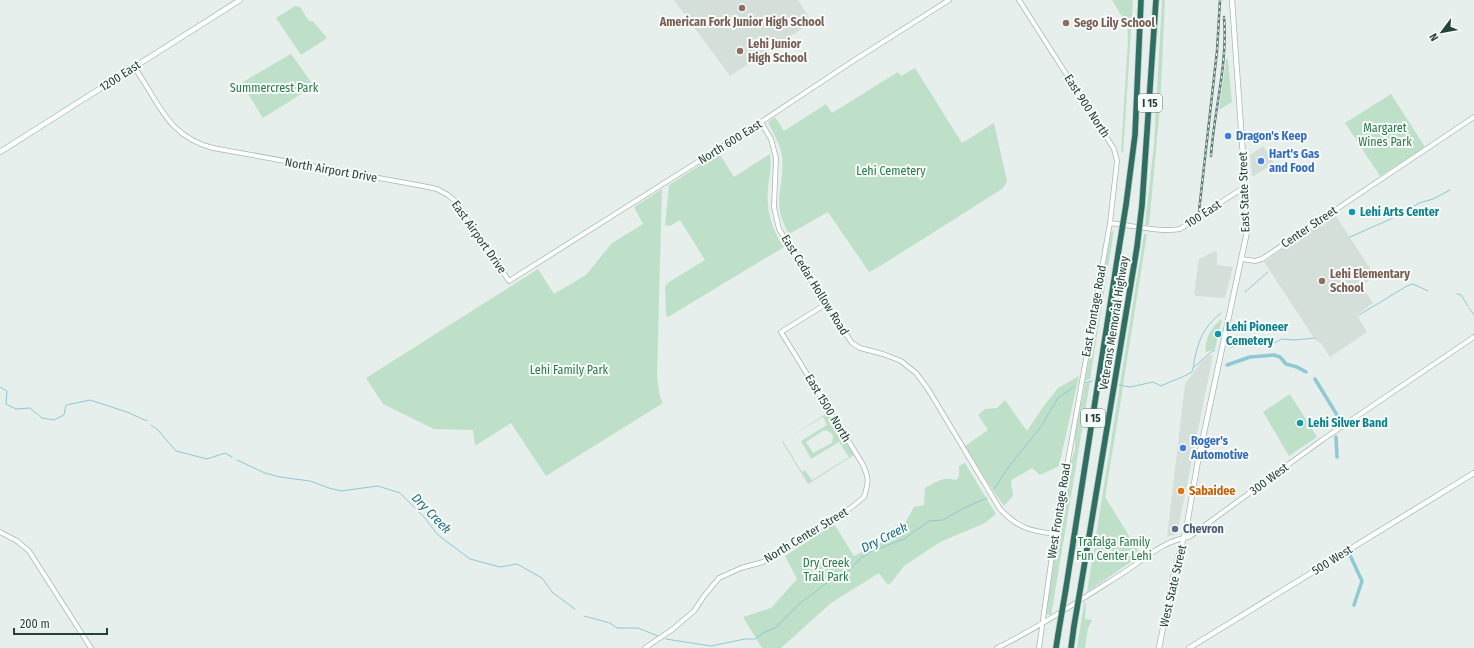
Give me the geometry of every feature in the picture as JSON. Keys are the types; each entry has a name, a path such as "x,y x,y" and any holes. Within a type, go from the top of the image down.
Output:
{"highway":[{"name":"Veterans Memorial Highway","path":"1056,648 1126,205 1135,136 1141,0"},
{"name":"Veterans Memorial Highway","path":"1071,648 1138,247 1156,0"}],"main road":[{"name":"1200 East","path":"0,152 240,0"},
{"name":"East State Street","path":"1232,0 1248,227 1235,288"},
{"name":"West State Street","path":"1159,648 1175,568 1184,538 1198,461 1235,288"},
{"name":"500 West","path":"1189,648 1474,473"}],"street":[{"name":"North 600 East","path":"508,281 761,122 853,61 950,0"},
{"name":"East 900 North","path":"1019,0 1114,149 1117,161 1110,223"},
{"name":"North Airport Drive","path":"134,67 170,123 186,137 198,144 423,186 437,189 448,195"},
{"name":"Center Street","path":"1242,259 1255,261 1262,259 1474,117"},
{"name":"East Cedar Hollow Road","path":"761,122 771,139 776,158 774,207 779,228 852,343 860,348 883,354 901,361 916,373 928,389 996,503 1004,512 1031,531 1055,534"},
{"name":"100 East","path":"1110,223 1164,230 1180,229 1246,186"},
{"name":"East Airport Drive","path":"448,195 455,201 469,220 508,281"},
{"name":"East Frontage Road","path":"1078,400 1110,223"},
{"name":"East 1500 North","path":"826,304 781,332 862,463 867,474 867,487"},
{"name":"300 West","path":"997,648 1043,623 1127,570 1161,546 1174,540 1189,537 1322,440 1474,337"},
{"name":"West Frontage Road","path":"1039,648 1055,534 1078,400"},
{"name":"North Center Street","path":"645,648 673,629 694,611 719,578 741,568 763,562 776,555 852,507 864,497 867,487"},
{"path":"0,532 17,541 29,551 91,648"}],"shaded area":[{"name":"Lehi Junior High School","path":"674,0 798,0 812,22 730,76"},
{"path":"1263,146 1274,163 1254,176 1252,175 1250,155"},
{"name":"Lehi Elementary School","path":"1334,213 1375,276 1362,286 1373,303 1357,315 1367,332 1330,357 1321,343 1316,341 1264,262"},
{"path":"1215,251 1217,253 1217,265 1233,267 1225,298 1196,296 1194,293 1199,259"},
{"path":"1209,355 1213,355 1177,534 1167,537 1185,384 1201,362"}],"green space":[{"path":"1112,0 1133,0 1123,153 1121,152 1128,40 1127,19 1123,18"},
{"path":"1162,0 1165,0 1160,107 1149,225 1145,225 1154,144"},
{"path":"295,6 300,7 309,21 313,21 327,38 301,55 276,18"},
{"name":"Summercrest Park","path":"291,54 314,86 263,118 241,83"},
{"path":"1226,59 1228,59 1232,102 1219,110"},
{"name":"Lehi Cemetery","path":"915,68 962,143 994,123 1007,181 1002,189 869,272 828,212 789,234 783,223 779,204 782,177 782,156 778,143 768,122 775,117 784,131 826,104 832,113 898,72 901,76"},
{"name":"Margaret Wines Park","path":"1391,94 1425,147 1380,176 1345,123"},
{"path":"719,153 734,177 770,154 771,167 768,188 768,204 770,219 779,240 784,247 668,317 666,315 665,286 705,260 680,220 670,226 665,225 669,185"},
{"name":"Lehi Family Park","path":"662,189 657,377 660,397 663,403 546,476 511,423 475,446 473,430 434,429 383,404 366,378 538,269 554,294 586,275 612,243 643,224 634,207"},
{"path":"1114,230 1090,379 1085,381 1111,233"},
{"name":"Trafalga Family Fun Center Lehi","path":"1144,234 1147,234 1123,385 1121,386 1123,387 1105,497 1141,555 1087,592"},
{"path":"1222,319 1215,349 1206,352 1206,342 1210,333 1215,325"},
{"path":"1079,376 1059,466 1040,475 1032,468 1015,478 1011,481 1013,496 1004,506 965,446 988,430 978,415 985,409 997,408 1005,400 1027,431 1058,388"},
{"path":"1090,382 1051,616 1046,613 1068,471 1075,449 1075,435 1085,384"},
{"path":"1290,394 1317,437 1289,456 1263,412"},
{"path":"827,413 854,455 808,484 782,442 783,441 802,472 805,470 812,480 849,457 839,442 811,459 801,441 827,425 823,417 791,436","holes":["824,430 830,432 833,436 832,443 813,453 806,442"]},
{"name":"Dry Creek Trail Park","path":"965,463 996,514 985,523 940,542 904,566 888,585 879,573 831,603 781,648 762,648 743,617 771,608 797,579 785,556 834,524 854,556 899,534 914,507 924,505 925,488 943,479 956,480 959,476 959,466"},
{"path":"1086,602 1085,619 1092,620 1088,628 1085,648 1077,648 1084,604"}],"waterway":[{"name":"Dry Creek","path":"1405,212 1419,203 1433,199 1450,190"},
{"name":"Dry Creek","path":"1350,237 1393,218"},
{"name":"Dry Creek","path":"1245,292 1268,272"},
{"path":"1359,315 1407,286 1413,284 1428,291"},
{"path":"1457,294 1461,295 1468,306"},
{"path":"1469,308 1474,315"},
{"name":"Dry Creek","path":"1119,385 1130,387 1153,382 1161,386 1192,372 1195,356 1202,336 1208,326 1221,313"},
{"path":"1231,347 1244,345 1269,345 1281,339 1295,340 1315,338"},
{"path":"1194,367 1215,350"},
{"path":"1227,365 1250,357 1274,355 1280,357 1286,364 1297,367 1306,372"},
{"path":"1315,379 1337,415 1336,428"},
{"name":"Dry Creek","path":"1084,383 1092,381"},
{"name":"Dry Creek","path":"994,489 1010,465 1040,428 1058,398 1075,386"},
{"name":"Dry Creek","path":"0,387 7,391 6,404 16,409 30,408 42,418 54,420 64,415 66,405 90,400 127,412 147,421"},
{"name":"Dry Creek","path":"151,425 157,429 176,451 207,459 225,453 232,457"},
{"path":"1336,437 1337,457"},
{"name":"Dry Creek","path":"237,460 265,473 280,477 310,481 341,491 378,486 400,493 424,517 438,535 470,559 500,567 517,564 542,578 553,593 575,609"},
{"name":"Dry Creek","path":"666,639 711,646 745,639 755,639 763,633 775,628 799,604 836,576 847,572 862,557 872,551 904,539 929,521 943,520 964,508 987,498"},
{"path":"1349,553 1362,581 1354,605"},
{"name":"Dry Creek","path":"584,616 610,623 617,628 638,628 658,636"}],"railway":[{"path":"1199,211 1217,51 1220,0"},
{"path":"1211,156 1224,52 1224,17"}],"place":[{"name":"American Fork Junior High School","path":"742,8"},
{"name":"Sego Lily School","path":"1066,23"},
{"name":"Lehi Junior High School","path":"740,51"},
{"name":"Dragon's Keep","path":"1228,136"},
{"name":"Hart's Gas and Food","path":"1261,161"},
{"name":"Lehi Arts Center","path":"1352,212"},
{"name":"Lehi Elementary School","path":"1322,281"},
{"name":"Lehi Pioneer Cemetery","path":"1218,334"},
{"name":"Lehi Silver Band","path":"1300,423"},
{"name":"Roger's Automotive","path":"1183,448"},
{"name":"Sabaidee","path":"1181,491"},
{"name":"Chevron","path":"1175,529"}]}
